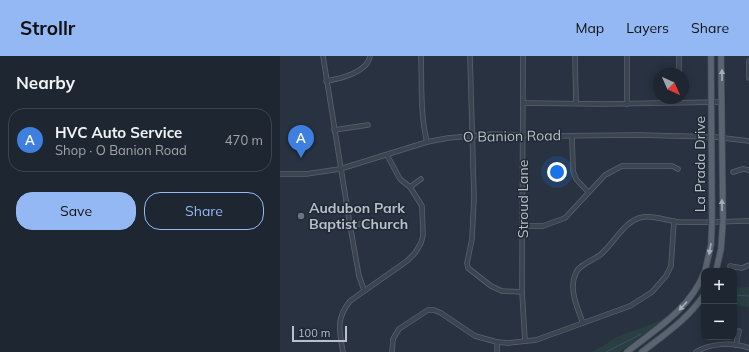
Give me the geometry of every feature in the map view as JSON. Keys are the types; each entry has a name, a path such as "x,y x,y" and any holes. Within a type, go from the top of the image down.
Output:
{"main road":[{"name":"La Prada Drive","path":"705,268 711,245 712,222 711,56"},
{"name":"La Prada Drive","path":"717,268 722,249 723,221 721,56"},
{"name":"La Prada Drive","path":"627,352 685,305 701,279"},
{"path":"642,352 678,324 693,310 701,299"}],"street":[{"path":"323,56 340,169 359,276 364,290"},
{"path":"326,81 336,80 361,70 367,64 370,56"},
{"path":"421,56 422,112 427,142"},
{"path":"470,56 474,198 472,239 467,262 468,268 491,286 502,291 522,292"},
{"name":"Stroud Lane","path":"523,56 522,292 525,341"},
{"path":"576,56 576,103"},
{"path":"627,56 627,104"},
{"path":"679,56 679,68"},
{"path":"749,61 749,78"},
{"path":"689,103 722,102"},
{"path":"523,103 653,104"},
{"path":"334,130 368,125"},
{"name":"O Banion Road","path":"280,174 306,174 340,169 427,142 448,138 492,134 572,136 640,135 712,137 749,141"},
{"path":"572,136 573,170 576,180 588,192"},
{"path":"343,352 339,327 340,318 344,308 364,290 407,261 415,253 421,243 423,235 422,206 410,187 400,179 387,155"},
{"path":"523,226 543,226 565,218 605,175 622,166 672,166 678,169"},
{"path":"733,172 743,169 749,170"},
{"path":"410,187 421,179"},
{"path":"583,323 576,306 573,289 575,274 579,269 602,254 626,227 637,219 651,217 674,221 712,222 749,220"},
{"path":"392,352 393,340 399,329 428,310 434,310 441,313 475,336 497,342 508,343 536,340 630,306 642,300 660,284 672,266 674,221"},
{"path":"350,225 369,222"},
{"path":"730,266 742,268 749,265"},
{"path":"736,345 739,331"},
{"path":"497,342 497,352"},
{"path":"696,352 715,345 736,345 749,348"}],"green space":[{"path":"749,287 749,307 737,305 737,288"},
{"path":"667,317 620,352 590,352 617,337"}],"waterway":[{"path":"737,295 749,296"},
{"path":"606,352 641,334"}],"place":[{"name":"HVC Auto Service","path":"301,158"},
{"name":"Audubon Park Baptist Church","path":"301,216"}]}
